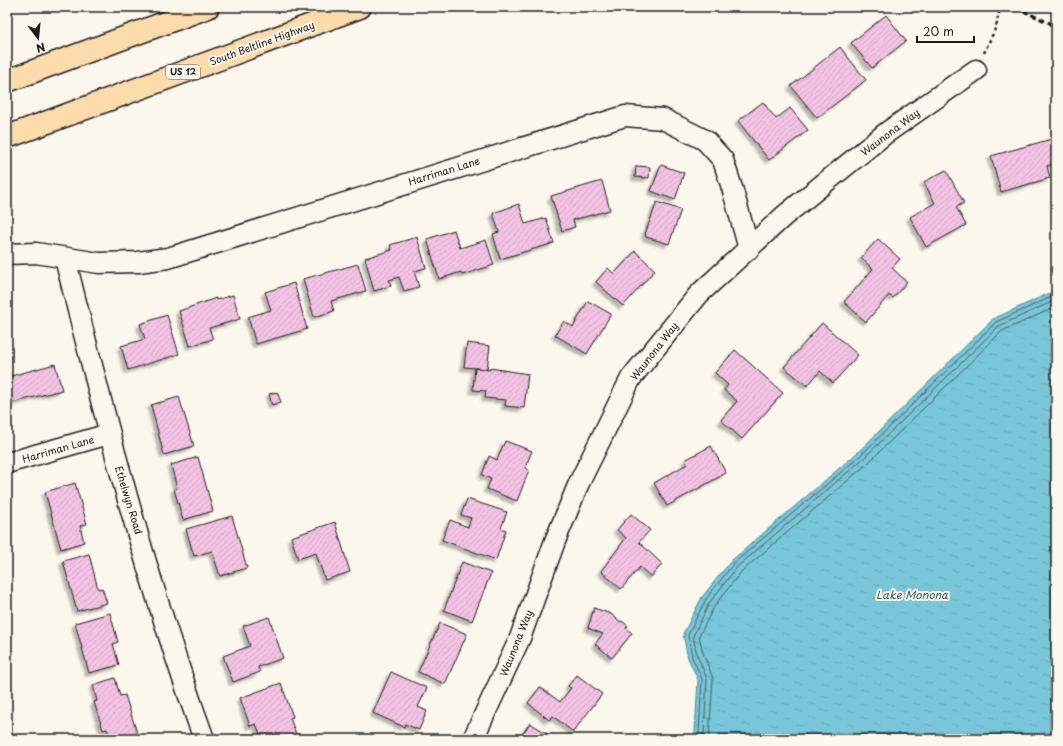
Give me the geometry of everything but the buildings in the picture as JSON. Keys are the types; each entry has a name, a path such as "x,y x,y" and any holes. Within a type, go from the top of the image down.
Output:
{"highway":[{"path":"7,81 208,7"},
{"name":"South Beltline Highway","path":"7,137 360,7"}],"street":[{"name":"Waunona Way","path":"473,739 520,638 555,541 579,483 631,378 699,294 784,216 886,133 976,70"},
{"name":"Harriman Lane","path":"7,254 36,253 99,263 138,262 168,258 625,116 663,119 705,140 722,160 733,191 749,249"},
{"name":"Ethelwyn Road","path":"65,258 109,434 183,682 204,739"},
{"name":"Harriman Lane","path":"7,463 109,434"}],"path":[{"path":"976,70 996,27 1000,7"}],"water":[{"name":"Lake Monona","path":"1056,290 1056,739 692,739 695,732 698,680 688,658 683,634 702,597 731,561 857,453 993,319"}],"railway":[{"path":"1015,7 1056,26"}]}
